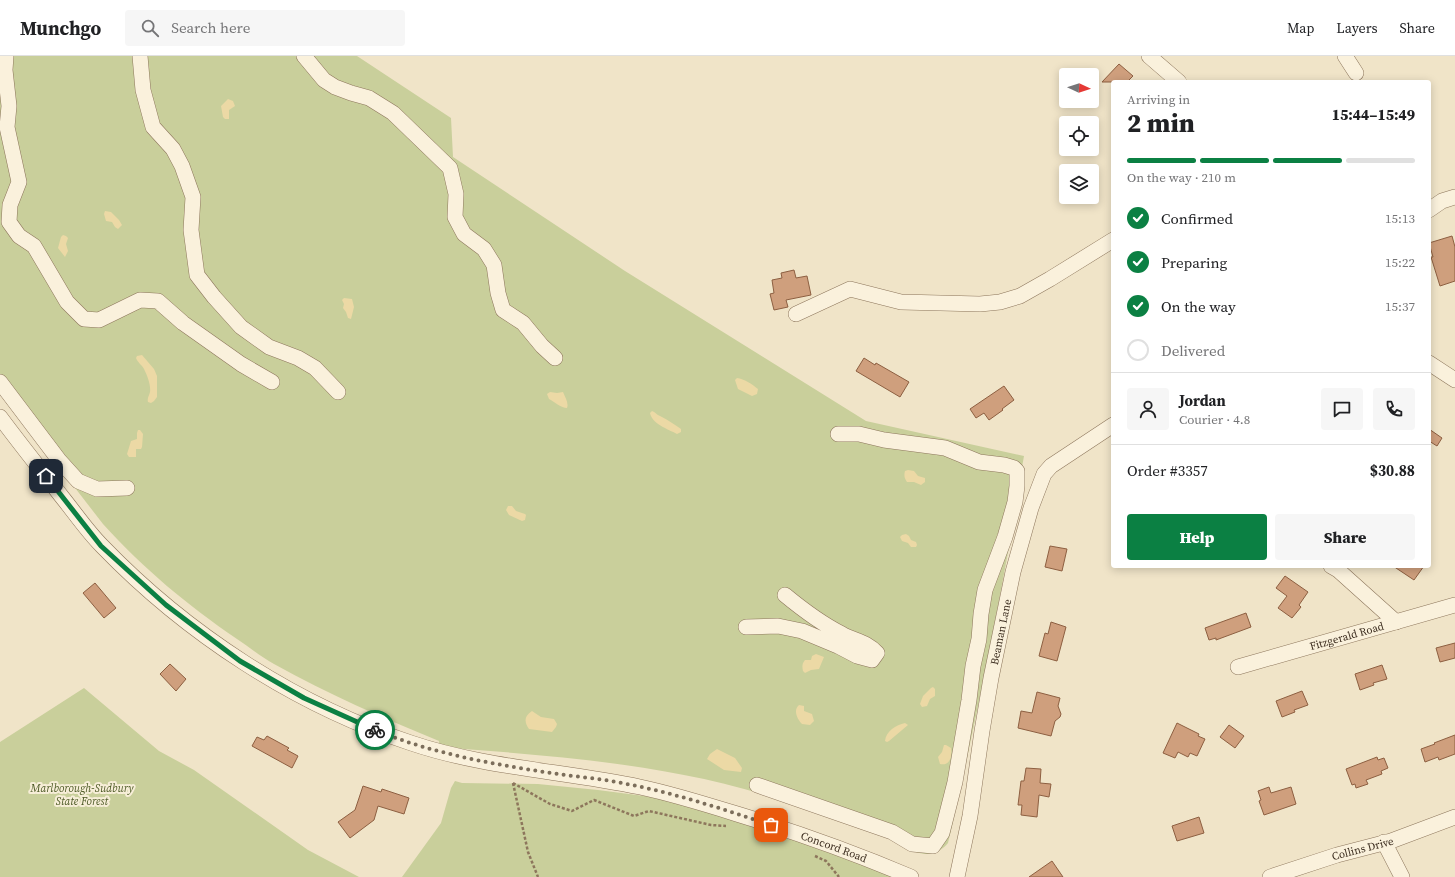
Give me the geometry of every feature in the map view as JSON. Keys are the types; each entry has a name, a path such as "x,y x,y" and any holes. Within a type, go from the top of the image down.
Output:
{"street":[{"path":"6,56 5,70 9,106 7,128 19,182 10,206 9,222 19,236 34,246 67,302 84,319 99,320 140,300 158,301 183,322 241,364 272,382"},
{"path":"140,56 143,90 153,127 173,149 182,166 193,197 191,230 197,275 214,297 241,326 268,347 298,358 315,368 338,392"},
{"path":"304,56 324,80 346,91 369,98 393,112 450,168 456,194 455,217 464,234 484,249 494,266 498,293 503,310 523,322 542,346 555,358"},
{"path":"1149,56 1176,80"},
{"path":"1345,56 1356,72"},
{"path":"1431,209 1442,201 1455,197"},
{"path":"796,314 850,289 901,302 980,304 1000,302 1026,293 1111,241"},
{"path":"1431,364 1455,380"},
{"path":"0,382 59,460 78,481 97,489 127,488"},
{"name":"Concord Road","path":"0,417 101,546 166,605 240,661 304,698 385,734 441,752 514,766 615,782 701,803 813,839 911,877"},
{"name":"Beaman Lane","path":"957,877 970,816 991,678 1013,572 1031,508 1044,474 1051,466 1111,426"},
{"path":"757,785 892,832 912,844 933,846 942,833 955,782 969,700 973,666 979,639 980,614 986,590 1005,537 1015,502 1017,471 1014,468 1004,465 979,462 945,448 884,440 859,434 838,434"},
{"path":"1334,568 1396,622"},
{"path":"746,627 778,626 802,631 838,646 857,656 872,660 877,654 870,646 841,634 798,606 785,595"},
{"name":"Fitzgerald Road","path":"1238,667 1455,605"},
{"name":"Collins Drive","path":"1270,877 1337,855 1384,842 1455,817"},
{"path":"1384,842 1402,877"}],"path":[{"path":"514,766 513,783 528,852 538,877"},
{"path":"513,783 550,804 572,811 594,800 634,816 649,811 711,825 732,826"},
{"path":"812,855 826,861 839,877"}],"green space":[{"path":"0,56 357,56 451,118 453,157 625,271 866,421 1024,456 1014,522 990,648 948,843 942,849 934,853 918,853 884,835 790,803 704,779 571,758 438,747 439,741 335,695 269,661 200,613 167,586 134,556 103,524 0,391"},
{"name":"Marlborough-Sudbury State Forest","path":"84,688 159,751 194,770 308,850 359,877 0,877 0,742"},
{"path":"455,781 462,783 538,784 598,790 702,805 899,877 402,877 441,823 451,788"}],"sand":[{"path":"228,99 233,101 235,106 229,110 229,119 225,119 223,117 221,106"},
{"path":"105,211 111,212 119,220 122,225 118,229 112,222 106,221 104,214"},
{"path":"63,235 68,238 66,244 68,251 65,257 58,248"},
{"path":"344,298 352,299 354,307 351,319 348,318 343,308 344,304 342,300"},
{"path":"142,355 154,369 157,376 157,397 151,403 148,402 150,389 148,380 144,369 136,358 137,356"},
{"path":"737,378 748,382 758,389 757,394 752,396 738,389 735,380"},
{"path":"550,392 563,392 567,402 567,408 560,406 549,399 547,394"},
{"path":"652,411 681,429 681,432 677,434 657,423 651,417 650,413"},
{"path":"138,430 140,430 143,434 142,447 141,449 136,449 136,457 129,457 127,454 131,441 137,439"},
{"path":"905,471 914,471 918,476 925,478 925,482 921,485 914,482 907,482 904,474"},
{"path":"508,506 512,506 516,511 525,514 525,520 522,521 509,515 506,510"},
{"path":"906,534 911,540 916,542 916,547 911,547 908,543 902,541 900,537"},
{"path":"816,654 824,657 819,669 811,670 805,673 802,668 804,661 811,660 812,656"},
{"path":"933,687 935,689 935,696 930,699 927,706 922,707 920,704 923,696"},
{"path":"799,705 804,706 804,711 812,714 814,721 810,725 802,724 799,720 796,714 796,709"},
{"path":"532,711 541,717 554,719 557,724 552,732 529,729 526,724 526,717"},
{"path":"905,723 908,725 889,741 885,741 889,731 898,725"},
{"path":"944,745 951,748 951,758 946,764 940,764 938,757 942,752"},
{"path":"717,749 735,758 742,768 741,772 724,770 707,759 710,754"}],"building":[{"path":"1119,64 1133,76 1129,80 1111,80 1111,82 1102,82"},
{"path":"1452,236 1455,247 1455,281 1440,286 1431,257 1433,257 1431,242"},
{"path":"794,270 796,278 807,276 811,295 786,300 788,307 774,310 770,294 774,293 772,280 782,278 781,273"},
{"path":"864,358 875,365 876,363 909,382 900,397 856,371"},
{"path":"1004,386 1014,400 989,420 984,413 976,418 970,409"},
{"path":"1431,430 1442,438 1437,446 1431,442"},
{"path":"1050,546 1067,549 1062,571 1045,567"},
{"path":"1396,568 1423,568 1414,580"},
{"path":"1285,576 1308,592 1299,605 1301,607 1292,618 1278,608 1287,596 1276,588"},
{"path":"95,583 116,608 104,618 83,593"},
{"path":"1246,613 1251,627 1216,640 1216,638 1209,640 1205,628"},
{"path":"1051,622 1066,627 1057,661 1039,656 1045,633 1048,634"},
{"path":"1455,643 1455,658 1440,662 1436,648"},
{"path":"170,664 186,679 176,691 160,674"},
{"path":"1382,665 1387,679 1373,683 1374,685 1360,690 1355,674"},
{"path":"1302,691 1308,705 1294,710 1295,712 1282,717 1276,701"},
{"path":"1037,692 1060,698 1058,706 1061,714 1055,721 1051,736 1018,728 1021,711 1032,713"},
{"path":"1177,723 1199,734 1198,736 1205,739 1197,756 1190,753 1188,757 1178,752 1175,758 1163,753"},
{"path":"1229,725 1244,736 1235,748 1220,737"},
{"path":"1455,735 1455,754 1439,760 1438,757 1425,762 1421,749"},
{"path":"267,736 289,748 287,750 298,756 292,768 252,746 257,737 264,740"},
{"path":"1377,757 1378,760 1384,758 1388,768 1381,771 1382,774 1366,780 1368,784 1356,788 1355,784 1352,785 1346,769"},
{"path":"1026,768 1041,769 1040,783 1051,784 1049,797 1039,795 1037,817 1021,815 1022,805 1018,805 1021,781 1024,781"},
{"path":"363,786 381,792 382,789 409,798 404,814 378,806 374,820 350,838 338,822 355,810"},
{"path":"1269,787 1271,793 1291,787 1296,804 1264,815 1259,801 1261,800 1258,791"},
{"path":"1199,817 1204,833 1177,841 1172,826"},
{"path":"1052,861 1063,877 1029,877"}],"way so far":[{"path":"375,730 413,744 441,752 528,769 615,782 644,788 701,803 771,825"}],"route":[{"path":"46,476 101,546 166,605 240,661 304,698 375,730"}]}
